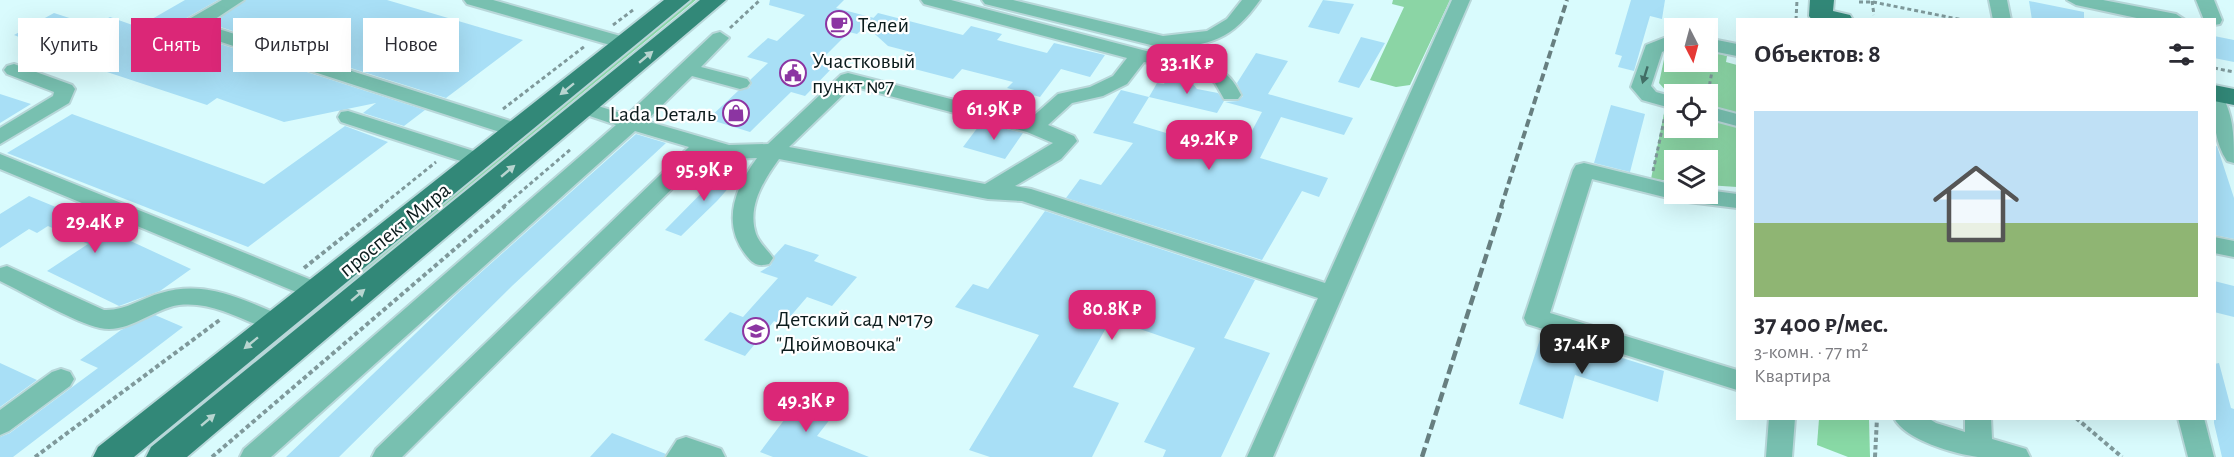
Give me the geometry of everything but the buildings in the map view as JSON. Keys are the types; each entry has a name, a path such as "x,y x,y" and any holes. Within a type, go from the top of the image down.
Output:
{"main road":[{"name":"проспект Мира","path":"110,457 479,160 509,120 615,37 678,0"},
{"name":"проспект Мира","path":"163,457 714,0"},
{"path":"2216,96 2234,97"},
{"path":"276,323 308,337"}],"street":[{"path":"235,0 191,26 509,120"},
{"path":"473,0 615,37"},
{"path":"930,0 1218,73 1225,79 1231,95"},
{"path":"991,0 1043,3 1145,40 1162,42 1184,41 1222,32 1231,27 1248,5"},
{"path":"1260,457 1461,0"},
{"path":"1998,0 2002,18"},
{"path":"2076,0 2166,18"},
{"path":"2205,0 2212,18"},
{"path":"253,457 631,123 720,38"},
{"path":"1664,44 1653,49 1641,87 1649,96 1664,100"},
{"path":"1718,45 1736,50"},
{"path":"1034,127 1065,99 1096,92 1120,80 1140,55"},
{"path":"688,69 740,83"},
{"path":"0,137 62,99 65,89 14,70"},
{"path":"761,258 745,236 742,205 748,188 772,151 848,79 1034,127 1066,141 1054,154 988,192"},
{"path":"2216,102 2234,156"},
{"path":"585,108 728,152 772,151 988,192 1023,194 1332,294"},
{"path":"1718,115 1736,120"},
{"path":"348,117 479,160"},
{"path":"385,457 704,145"},
{"path":"0,161 316,291"},
{"path":"1664,190 1584,170 1536,318 1736,380"},
{"path":"1718,199 1736,201"},
{"path":"2216,244 2234,249"},
{"path":"7,274 101,319 114,321 164,300 198,295 219,300 276,323"},
{"path":"0,424 61,379"},
{"path":"1779,457 1782,420"},
{"path":"1909,420 1928,432 2017,457"},
{"path":"1978,420 1979,446"},
{"path":"2192,420 2202,457"},
{"path":"679,457 686,448 712,457"}],"path":[{"path":"1796,18 1797,0"},
{"path":"1872,1 1874,15"},
{"path":"1859,3 1872,1 1953,18"},
{"path":"615,37 638,6"},
{"path":"509,120 585,46"},
{"path":"2216,68 2234,72"},
{"path":"1650,186 1664,130"},
{"path":"212,457 579,142"},
{"path":"1875,457 1877,420"},
{"path":"2078,420 2122,457"}],"green space":[{"path":"688,0 696,0 325,304 318,301"},
{"path":"1393,0 1450,0 1410,85 1396,87 1370,80 1404,7 1392,4"},
{"path":"1718,53 1727,56 1726,62 1736,65 1736,113 1718,108 1718,84 1664,84 1664,88 1659,83 1664,59 1664,72 1718,72"},
{"path":"1664,113 1664,138 1718,138 1718,122 1736,127 1736,187 1718,186 1718,150 1664,150 1664,180 1651,179"},
{"path":"1819,420 1869,420 1870,457 1848,457 1817,445"}],"railway":[{"path":"1501,207 1567,0"},
{"path":"1422,457 1502,206"}],"place":[{"name":"Телей","path":"839,24"},
{"name":"Участковый пункт №7","path":"793,73"},
{"name":"Lada Dеталь","path":"736,113"},
{"name":"Детский сад №179 \"Дюймовочка\"","path":"756,331"}]}
